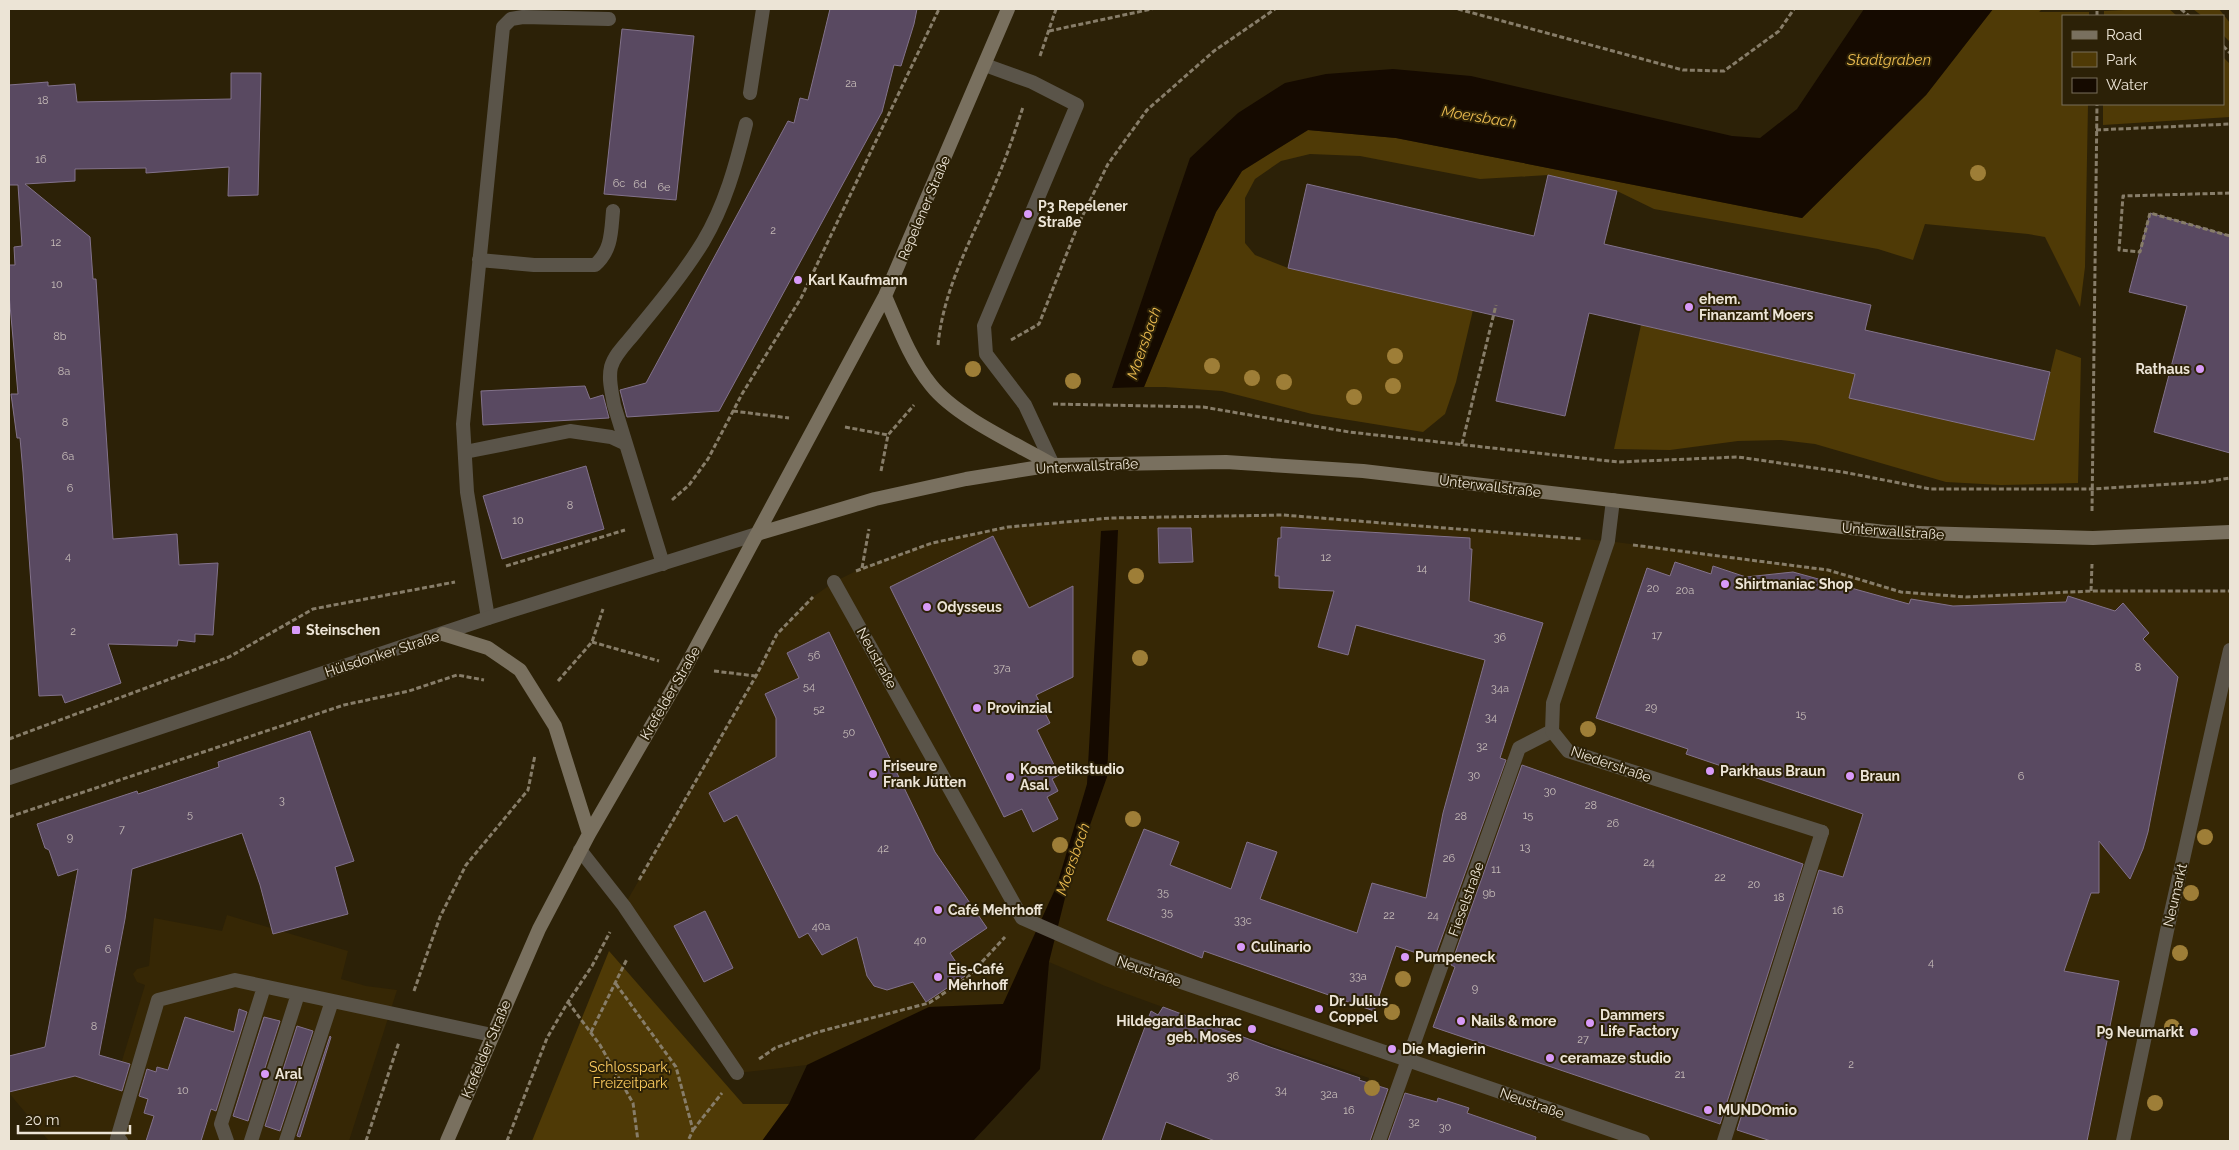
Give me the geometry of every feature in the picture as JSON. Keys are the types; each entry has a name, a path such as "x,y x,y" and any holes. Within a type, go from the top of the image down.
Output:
{"main road":[{"name":"Repelener Straße","path":"757,534 886,296 986,65 1008,9"},
{"path":"886,296 904,341 931,386 961,412 1053,465"},
{"name":"Unterwallstraße","path":"757,534 875,499 966,479 1053,465 1226,462 1363,471 1876,531 2093,538 2230,532"},
{"name":"Krefelder Straße","path":"447,1141 539,929 580,850 685,668 757,534"},
{"path":"442,634 488,648 520,670 555,726 589,834"}],"street":[{"path":"750,93 763,9"},
{"path":"488,618 467,492 463,424 501,36 505,22 523,17 609,19"},
{"path":"986,65 1032,82 1077,105 984,326 986,354 1025,405 1053,465"},
{"path":"663,564 626,444 610,382 613,361 702,243 715,220 731,182 746,124"},
{"path":"479,260 534,265 596,265 604,257 609,245 613,211"},
{"path":"465,452 570,431 611,437 626,444"},
{"path":"1552,731 1553,703 1608,541 1613,500"},
{"name":"Hülsdonker Straße","path":"9,778 488,618 757,534"},
{"name":"Neustraße","path":"834,582 1022,918 1112,958 1643,1141"},
{"name":"Neumarkt","path":"2123,1141 2168,926 2230,650"},
{"name":"Niederstraße","path":"1552,731 1568,751 1822,832 1724,1141"},
{"name":"Fieselstraße","path":"1379,1141 1519,748 1552,731"},
{"path":"580,850 624,906 737,1073"},
{"path":"121,1141 117,1139 158,1000 235,980 492,1035"},
{"path":"227,1141 221,1124 264,987"},
{"path":"251,1141 298,994"},
{"path":"286,1141 332,1001"}],"path":[{"path":"9,739 229,657 313,609 456,582 630,528 650,520 689,485 708,459 742,394 801,298 938,9"},
{"path":"937,349 949,288 998,178 1056,9"},
{"path":"1048,31 1152,9"},
{"path":"986,354 1039,324 1078,225 1103,173 1147,110 1214,51 1276,9"},
{"path":"1458,9 1683,70 1724,71 1779,31 1794,9"},
{"path":"2092,489 2096,105"},
{"path":"2096,130 2230,124"},
{"path":"2230,193 2123,196 2119,250 2140,252 2150,213 2230,236"},
{"path":"1462,444 1496,305"},
{"path":"1075,402 1204,407 1349,432 1618,462 1738,457 1843,472 1930,489 2092,489 2205,482 2230,478"},
{"path":"862,568 932,543 1008,527 1111,518 1283,514 1608,541 1828,570 1901,592 1929,595 1966,597 2091,590 2230,590"},
{"path":"507,1141 547,1038 592,966 624,906 756,676 777,634 810,599 834,582"},
{"path":"9,817 344,705 409,691 457,675 489,682"},
{"path":"366,1141 440,917 466,865 528,790 536,754 534,746"},
{"path":"688,1141 693,1130 737,1073 775,1048 818,1032 929,1003 967,978 1022,918"},
{"path":"591,1032 616,984 676,1066 693,1130"},
{"path":"568,1002 591,1032 633,1103 638,1141"}],"shaded area":[{"path":"1283,515 1608,541 1828,570 1901,592 1966,597 2091,591 2230,591 2230,1141 1368,1141 1354,1130 1369,1078 1201,1021 1105,986 1049,962 1003,1004 929,1007 807,1065 737,1073 624,906 756,676 777,634 810,599 834,582 862,568 932,543 1008,527 1111,518"},
{"path":"227,915 348,951 341,979 366,986 397,990 349,1141 49,1141 9,1093 9,1087 73,1074 114,1087 145,985 137,982 133,974 137,969 149,966 154,918 222,931"}],"green space":[{"path":"1993,9 2042,9 2039,12 2089,12 2089,15 2062,15 2062,105 2088,105 2085,267 2080,307 2045,237 1925,224 1913,260 1878,249 1654,209 1617,191 1548,175 1480,179 1360,156 1310,154 1281,161 1255,179 1245,198 1245,243 1255,255 1288,268 1473,310 1456,382 1445,414 1423,432 1312,414 1222,391 1144,387 1216,212 1242,171 1308,130 1396,138 1802,218 1926,95"},
{"path":"2169,9 2176,15 2104,15 2104,11"},
{"path":"2193,9 2219,9 2224,15 2201,15"},
{"path":"2224,15 2230,23 2230,42 2224,36"},
{"path":"2224,58 2230,64 2230,117 2103,125 2103,105 2224,105"},
{"path":"1641,325 1855,374 1850,398 2034,440 2056,349 2081,358 2078,483 2001,485 1946,482 1815,444 1781,440 1738,441 1670,450 1614,449"},
{"name":"Schlosspark, Freizeitpark","path":"609,951 743,1104 789,1104 762,1141 532,1141"}],"water":[{"name":"Stadtgraben","path":"1864,9 1993,9 1926,95 1802,218 1396,138 1308,130 1242,171 1216,212 1144,387 1112,388 1190,158 1238,113 1285,83 1326,74 1393,69 1471,76 1732,136 1760,138 1797,109"},
{"name":"Moersbach","path":"1118,530 1107,777 1067,890 1049,962 1040,1069 973,1141 762,1141 789,1104 807,1065 929,1007 1003,1004 1057,885 1087,784 1101,531"}],"building":[{"path":"830,9 917,9 901,66 894,65 882,112 719,411 627,417 620,390 646,383 788,121 794,123 800,98 808,100"},
{"path":"622,29 694,36 676,200 604,194"},
{"path":"231,73 261,73 258,195 228,196 229,167 146,173 146,168 75,169 75,181 25,184 90,237 93,279 96,279 113,539 177,534 179,565 218,563 213,635 195,634 195,642 178,640 177,646 108,644 121,683 65,703 62,695 39,696 20,438 17,438 11,394 18,394 9,294 9,265 15,265 14,247 22,246 18,185 9,185 9,85 48,82 48,86 75,84 77,102 231,99"},
{"name":"ehem. Finanzamt Moers","path":"1548,175 1617,191 1604,244 1871,305 1865,330 2050,372 2034,440 1849,398 1855,374 1589,313 1565,416 1496,401 1514,320 1288,268 1307,184 1534,236"},
{"name":"Rathaus","path":"2150,213 2230,236 2230,453 2154,432 2187,306 2129,292"},
{"path":"585,386 590,399 603,395 609,418 483,425 481,391"},
{"path":"586,466 604,529 502,559 483,496"},
{"path":"1281,527 1470,538 1470,549 1472,549 1469,601 1543,623 1500,758 1506,760 1434,959 1396,946 1374,1011 1204,951 1202,958 1107,920 1144,829 1179,842 1170,865 1231,889 1247,842 1277,852 1260,899 1357,933 1372,883 1426,898 1443,813 1485,660 1356,625 1348,655 1318,647 1334,591 1279,588 1279,576 1275,576 1278,538 1281,538"},
{"path":"1158,528 1191,528 1193,562 1159,563"},
{"path":"993,536 1029,608 1073,586 1073,677 1036,695 1050,723 1037,730 1059,775 1052,779 1058,791 1047,797 1058,819 1033,832 1022,809 1004,817 890,587"},
{"path":"1675,562 1711,574 1713,566 1746,577 1793,572 1909,604 1911,599 1953,606 2066,602 2068,596 2115,611 2123,603 2149,633 2143,639 2178,677 2148,832 2130,879 2099,841 2099,893 2091,893 2064,971 2119,981 2087,1141 1771,1141 1737,1130 1819,870 1843,877 1863,814 1686,754 1688,749 1596,718 1647,568 1670,576"},
{"path":"829,632 935,852 987,928 950,953 965,976 926,1002 913,982 887,990 874,986 867,976 857,937 822,955 808,933 799,938 737,815 724,822 709,793 776,757 776,718 765,694 799,678 787,653"},
{"path":"310,731 354,861 335,867 348,914 273,934 260,885 242,833 132,869 125,919 99,1055 130,1064 122,1091 75,1076 9,1092 9,1056 45,1047 78,869 58,876 49,850 45,848 37,824 137,791 138,794 219,767 218,762"},
{"path":"1522,765 1803,864 1720,1124 1433,1027 1455,967 1451,965"},
{"path":"705,911 733,968 704,982 674,926"},
{"path":"1163,1007 1388,1089 1370,1141 1215,1141 1166,1122 1160,1141 1102,1141 1151,1011 1158,1015"},
{"path":"239,1009 247,1012 216,1111 211,1109 201,1141 146,1141 154,1116 144,1113 148,1099 139,1096 147,1069 156,1072 157,1067 168,1070 185,1017 234,1032"},
{"path":"264,1017 280,1021 248,1121 233,1116"},
{"path":"297,1026 313,1031 280,1131 265,1126"},
{"path":"331,1037 300,1137 297,1136"},
{"path":"1405,1093 1437,1102 1438,1098 1469,1108 1467,1113 1536,1137 1535,1141 1388,1141"}],"place":[{"name":"P3 Repelener Straße","path":"1028,214"},
{"name":"Karl Kaufmann","path":"798,280"},
{"name":"ehem. Finanzamt Moers","path":"1689,307"},
{"name":"Rathaus","path":"2200,369"},
{"name":"Shirtmaniac Shop","path":"1725,584"},
{"name":"Odysseus","path":"927,607"},
{"name":"Steinschen","path":"296,630"},
{"name":"Provinzial","path":"977,708"},
{"name":"Parkhaus Braun","path":"1710,771"},
{"name":"Friseure Frank Jütten","path":"873,774"},
{"name":"Braun","path":"1850,776"},
{"name":"Kosmetikstudio Asal","path":"1010,777"},
{"name":"Café Mehrhoff","path":"938,910"},
{"name":"Culinario","path":"1241,947"},
{"name":"Pumpeneck","path":"1405,957"},
{"name":"Eis-Café Mehrhoff","path":"938,977"},
{"name":"Dr. Julius Coppel","path":"1319,1009"},
{"name":"Nails & more","path":"1461,1021"},
{"name":"Dammers Life Factory","path":"1590,1023"},
{"name":"Hildegard Bachrac geb. Moses","path":"1252,1029"},
{"name":"P9 Neumarkt","path":"2194,1032"},
{"name":"Die Magierin","path":"1392,1049"},
{"name":"ceramaze studio","path":"1550,1058"},
{"name":"Aral","path":"265,1074"},
{"name":"MUNDOmio","path":"1708,1110"}]}
